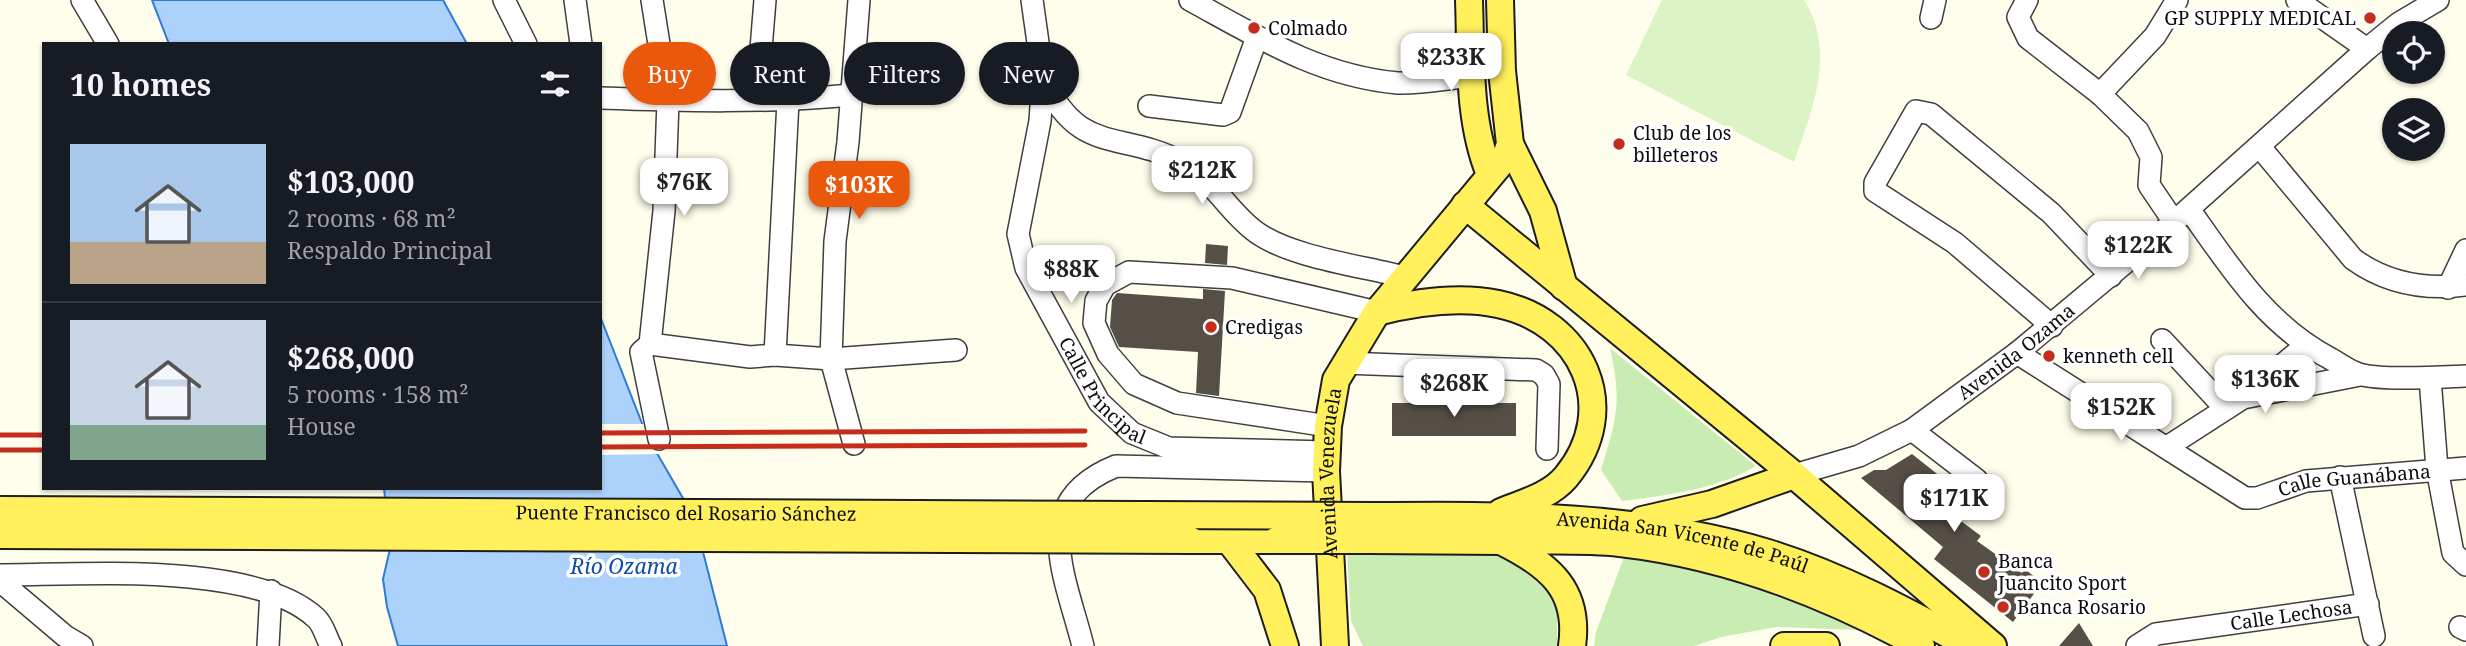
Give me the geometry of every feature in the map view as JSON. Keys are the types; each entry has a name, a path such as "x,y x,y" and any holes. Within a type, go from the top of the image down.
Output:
{"main road":[{"path":"1469,0 1477,125 1482,156 1490,174"},
{"path":"1500,0 1502,71 1510,144 1544,211 1564,286"},
{"name":"Avenida Venezuela","path":"1335,646 1327,450 1336,380 1377,312 1505,158 1510,144"},
{"path":"1465,205 1794,475 1993,646"},
{"path":"1377,312 1445,301 1499,304 1526,313 1550,328 1570,345 1584,364 1592,388 1595,412 1580,454 1565,478 1545,494 1491,516"},
{"path":"1628,523 1712,504 1794,475"},
{"name":"Puente Francisco del Rosario Sánchez","path":"0,510 1372,528"},
{"name":"Avenida San Vicente de Paúl","path":"1443,528 1491,516 1628,523 1768,553 1845,582 1970,646"},
{"name":"Avenida San Vicente de Paúl","path":"1372,528 1443,528 1501,541 1620,543 1681,554 1758,574 1821,598 1921,646"},
{"name":"Puente Francisco del Rosario Sánchez","path":"0,535 1277,540 1372,528"},
{"path":"1228,539 1267,590 1284,646"},
{"path":"1501,541 1541,564 1569,597 1574,619 1572,646"},
{"path":"1332,620 1344,646"},
{"path":"1784,646 1826,646"}],"street":[{"path":"82,0 107,42"},
{"path":"504,0 525,42"},
{"path":"575,0 581,42"},
{"path":"652,0 659,42"},
{"path":"762,42 765,0"},
{"path":"855,42 859,0"},
{"name":"Calle Principal","path":"1031,0 1037,42"},
{"path":"1190,0 1274,47 1343,75 1401,83 1473,76"},
{"path":"2026,0 2018,17 2028,38 2100,94 2147,144 2151,157 2149,185 2181,216 2286,331 2305,346 2360,375"},
{"path":"2100,94 2155,36 2177,0"},
{"path":"2297,0 2367,49"},
{"name":"Avenida Ozama","path":"1794,475 1859,456 1912,430 2017,353 2181,216 2367,49 2399,23 2437,0"},
{"path":"1149,106 1223,115 1230,112 1257,37"},
{"path":"602,98 623,99"},
{"path":"659,439 641,352 650,344 664,211 668,105"},
{"path":"775,355 777,105"},
{"path":"850,105 835,241 831,359 854,444"},
{"name":"Calle Principal","path":"1041,105 1018,234 1026,268 1099,401 1132,433 1169,448 1327,450"},
{"path":"1057,105 1081,129 1108,142 1152,150 1186,164 1215,187 1248,226 1270,241 1295,251 1404,277"},
{"path":"2052,326 1955,243 1875,191 1875,183 1916,111 1931,114 2052,213 2111,276"},
{"path":"2260,146 2353,259 2372,273 2393,281 2457,286 2466,250"},
{"path":"1327,450 1177,403 1134,384 1108,354 1094,323 1096,301 1105,285 1129,272 1232,278 1377,312"},
{"path":"2162,340 2234,403"},
{"path":"650,344 750,357 775,355 831,359 956,350"},
{"path":"2017,353 2167,447 2234,403 2305,346"},
{"path":"1344,363 1536,370 1544,375 1549,384 1547,449"},
{"path":"2234,403 2360,375 2430,378 2466,376"},
{"path":"2430,378 2437,470 2453,553 2462,563"},
{"path":"1912,430 1977,480"},
{"name":"Calle Guanábana","path":"2167,447 2245,498 2257,498 2306,481 2466,468"},
{"path":"1083,646 1063,575 1059,540 1064,506 1087,482 1116,466 1327,450"},
{"path":"2340,477 2374,636"},
{"path":"0,575 146,574 246,585 271,591 294,602 317,619 331,646"},
{"path":"0,581 65,636 82,646"},
{"path":"268,646 271,591"},
{"name":"Calle Lechosa","path":"2137,646 2156,634 2368,604"}],"green space":[{"path":"1662,0 1804,0 1814,20 1820,60 1814,102 1794,162 1626,75"},
{"path":"1610,348 1756,466 1708,486 1622,501 1601,470 1614,423 1617,396"},
{"path":"98,490 191,490 191,491"},
{"path":"1347,551 1492,552 1528,570 1548,592 1557,612 1557,646 1363,646 1351,621"},
{"path":"1624,557 1706,570 1757,585 1859,630 1776,627 1721,637 1694,646 1594,646 1596,632"}],"water":[{"path":"152,0 443,0 466,42 168,42"},
{"name":"Río Ozama","path":"602,321 647,436 684,500 699,536 727,646 398,646 387,607 383,579 390,549 384,490 602,490"}],"pier":[{"path":"602,424 646,424 662,454 602,455"}],"building":[{"path":"1206,244 1228,246 1227,265 1205,263"},
{"path":"1203,289 1225,291 1219,396 1196,393 1198,352 1119,347 1110,327 1112,300 1117,293 1203,299"},
{"path":"1392,403 1516,403 1516,436 1392,436"},
{"path":"1912,454 1975,504 1961,521 1981,536 1977,541 2022,573 2025,569 2042,583 2013,622 1934,559 1943,547 1861,478 1874,470 1886,470"},
{"path":"2079,623 2093,646 2059,646"}],"railway":[{"path":"602,433 1085,431"},
{"path":"0,435 42,435"},
{"path":"602,447 1085,445"},
{"path":"0,450 42,450"}],"place":[{"name":"GP SUPPLY MEDICAL","path":"2370,18"},
{"name":"Colmado","path":"1254,28"},
{"name":"Club de los billeteros","path":"1619,144"},
{"name":"Credigas","path":"1211,327"},
{"name":"kenneth cell","path":"2049,356"},
{"name":"Banca Juancito Sport","path":"1984,572"},
{"name":"Banca Rosario","path":"2003,607"}]}
